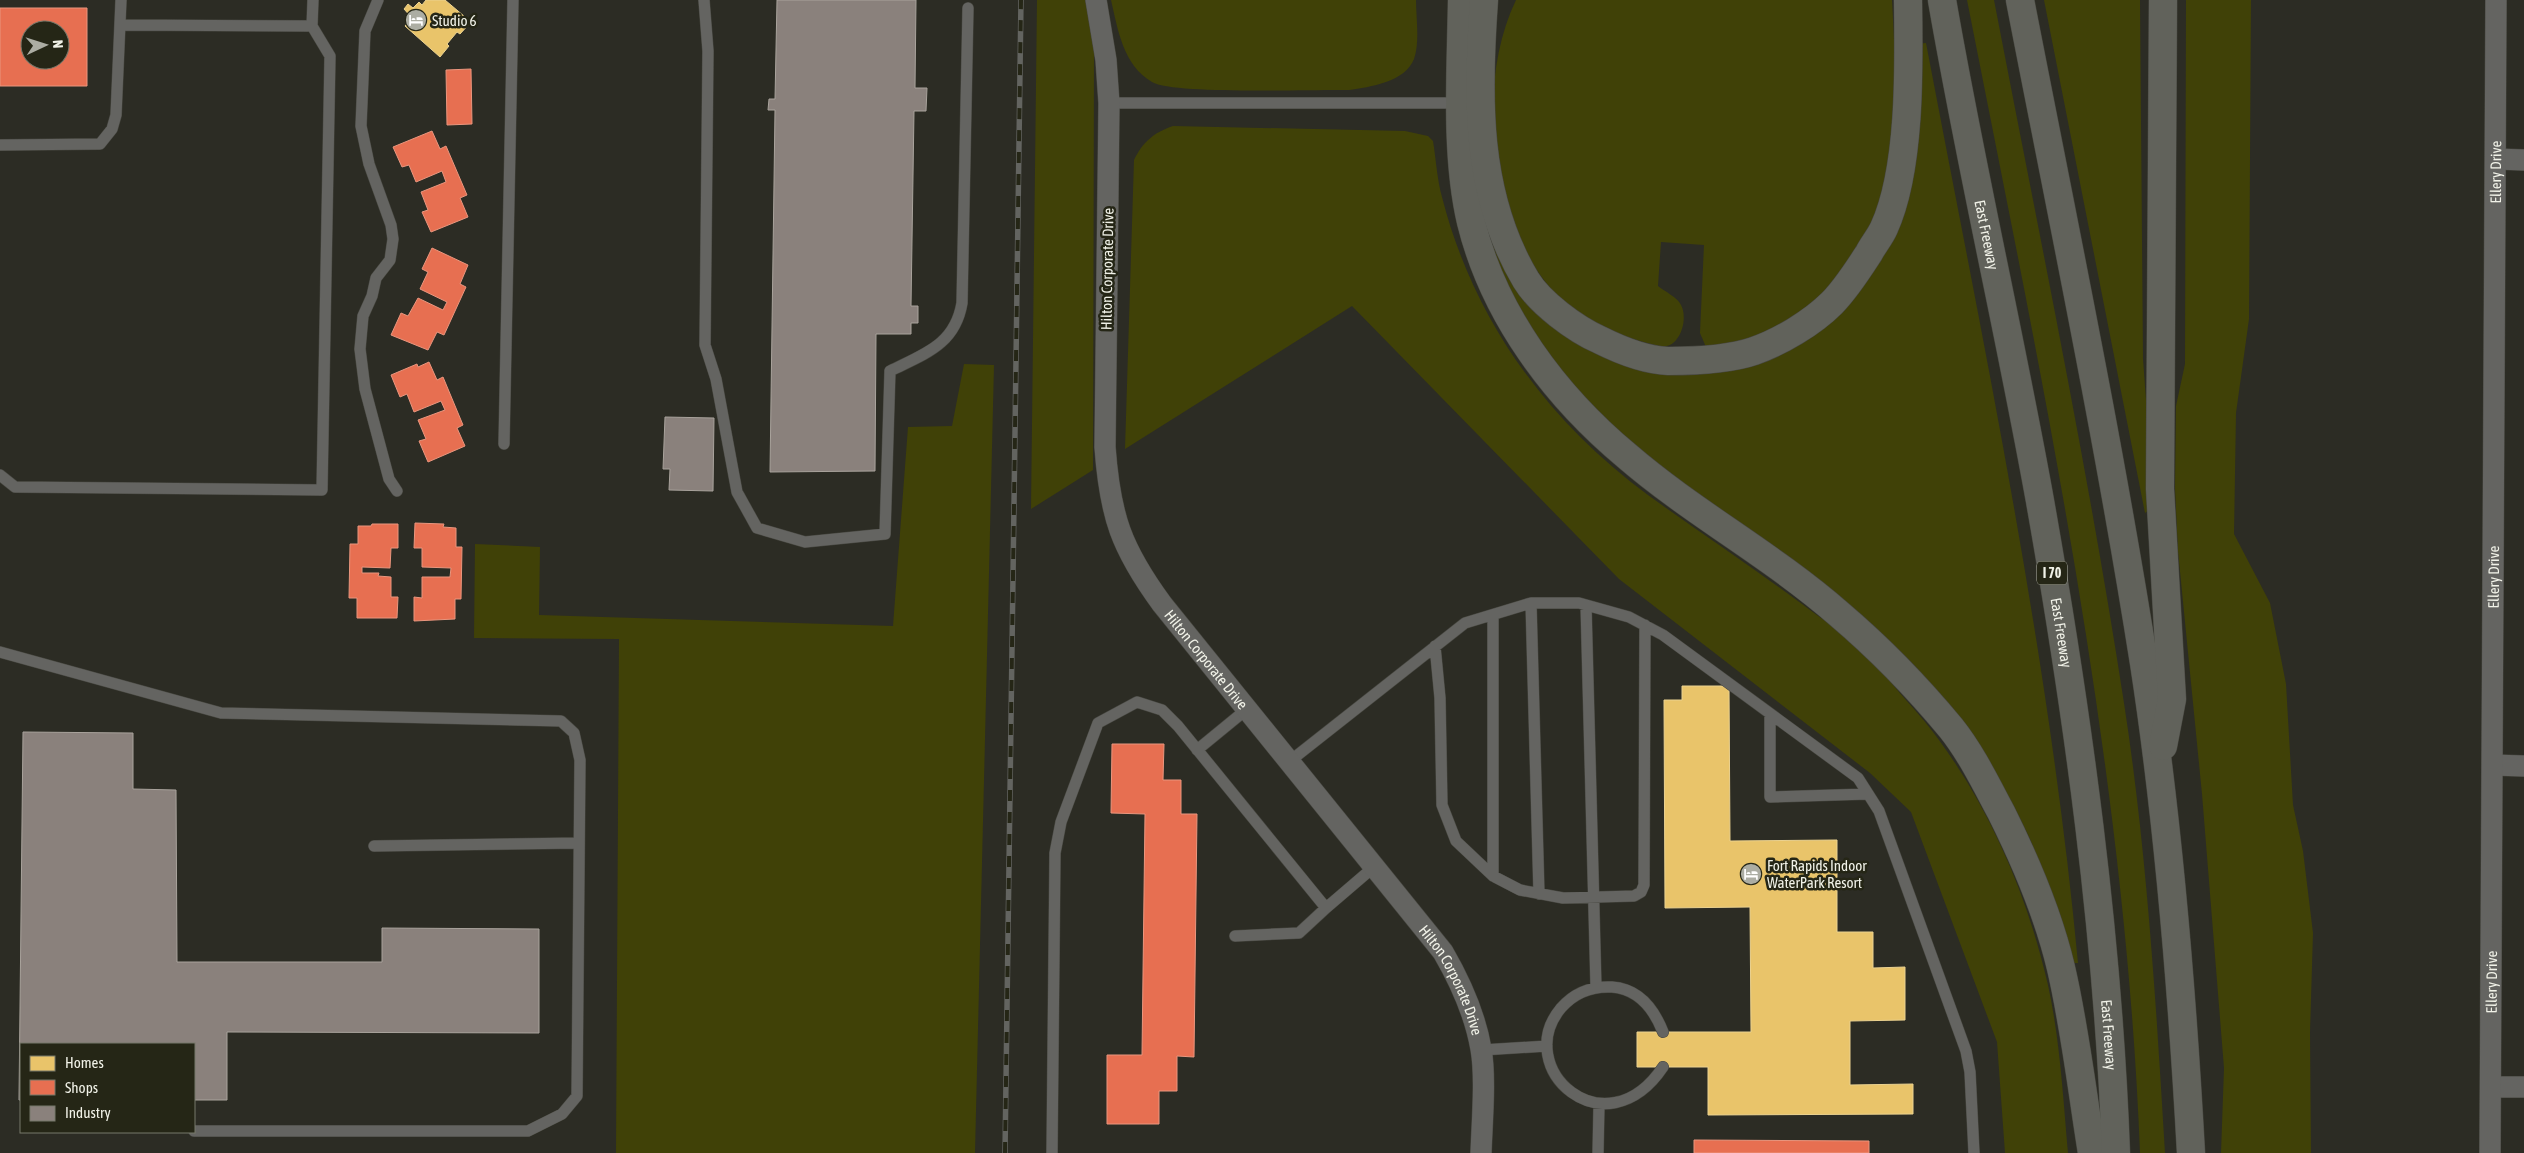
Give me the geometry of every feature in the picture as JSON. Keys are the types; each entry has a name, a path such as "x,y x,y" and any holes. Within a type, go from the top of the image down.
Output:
{"highway":[{"path":"1462,0 1460,103 1462,153 1471,220 1485,265 1504,310 1557,388 1626,456 1838,612 1892,663 1953,731 1988,787 2025,860 2061,967 2092,1153"},
{"path":"1484,0 1479,63 1484,164 1496,217 1509,250 1527,283 1555,311 1583,333 1622,351 1666,361 1713,358 1754,351 1796,330 1831,304 1860,267 1884,228 1897,186 1904,142 1908,0"},
{"name":"East Freeway","path":"1942,0 2039,499 2064,643 2095,875 2107,1013 2116,1153"},
{"path":"2020,0 2123,537 2159,772 2181,994 2191,1153"},
{"path":"2159,772 2172,699 2160,489 2163,0"}],"street":[{"name":"Hilton Corporate Drive","path":"1096,0 1106,60 1109,103 1105,448 1108,492 1119,531 1139,572 1443,952 1458,978 1471,1008 1482,1050 1482,1153"},
{"name":"Ellery Drive","path":"2490,1153 2497,159 2496,0"},
{"path":"2497,159 2524,160"},
{"path":"2492,765 2524,766"},
{"path":"2491,1087 2524,1087"}],"lane":[{"path":"0,145 100,144 112,129 116,115 120,0"},
{"path":"0,475 15,486 322,490 330,56 312,26 313,0"},
{"path":"378,0 365,31 361,126 368,164 391,225 393,239 390,260 376,278 372,296 363,316 360,349 365,389 389,479 397,491"},
{"path":"504,444 513,0"},
{"path":"704,0 708,51 705,345 716,380 737,492 757,528 804,542 885,534 890,371 940,346 960,318 962,303 968,8"},
{"path":"120,25 312,26"},
{"path":"1109,103 1460,103"},
{"path":"1531,603 1539,894"},
{"path":"1290,761 1465,623 1531,603 1579,603 1629,617 1645,625 1662,635 1858,778 1879,811 1966,1051 1970,1072 1974,1153"},
{"path":"1586,605 1596,987"},
{"path":"1493,615 1493,876"},
{"path":"1435,646 1440,698 1442,805 1456,841 1493,876 1520,890 1563,898 1634,896 1641,892 1644,884 1645,625"},
{"path":"0,652 221,713 561,721 574,733 580,760 577,1096 562,1114 528,1131 195,1131"},
{"path":"1052,1153 1055,853 1062,822 1098,723 1137,702 1162,710 1198,750 1326,908"},
{"path":"1198,750 1247,709"},
{"path":"1770,714 1770,797 1868,794"},
{"path":"374,846 579,843"},
{"path":"1235,936 1299,933 1375,866"},
{"path":"1663,1032 1655,1013 1644,1000 1629,991 1613,987 1596,987 1580,992 1556,1014 1549,1029 1547,1046 1549,1063 1557,1078 1568,1091 1582,1100 1598,1105 1616,1105 1632,1100 1646,1090 1663,1067"},
{"path":"1482,1050 1547,1046"},
{"path":"1598,1105 1598,1153"}],"shaded area":[{"path":"1037,0 1087,0 1094,42 1093,470 1031,509"},
{"path":"1111,0 1416,0 1416,52 1409,67 1395,78 1376,85 1349,90 1215,90 1165,86 1152,82 1134,66 1119,35"},
{"path":"1516,0 1892,0 1895,104 1890,167 1872,224 1861,245 1838,278 1809,307 1793,319 1776,328 1745,340 1706,347 1700,333 1704,245 1661,242 1658,286 1677,299 1681,305 1684,318 1680,333 1672,344 1659,346 1625,336 1592,323 1572,309 1545,281 1523,246 1507,207 1497,164 1493,121 1495,78 1502,37"},
{"path":"1967,0 1994,0 2095,527 2124,703 2139,815 2154,984 2165,1153 2140,1153 2131,1007 2117,862 2098,717 2051,429"},
{"path":"2044,0 2140,0 2143,359 2148,427 2149,510 2145,513"},
{"path":"2186,0 2251,0 2249,319 2236,413 2234,534 2270,603 2286,684 2293,805 2303,851 2313,933 2310,1032 2311,1153 2221,1153 2224,1068 2202,794 2178,551 2175,488 2176,406 2185,364"},
{"path":"1926,43 1992,386 2032,616 2066,847 2078,963 2070,963 2042,869 2018,814 1991,765 1942,697 1905,656 1878,631 1788,563 1680,486 1614,430 1583,399 1555,365 1518,306 1504,278 1487,230 1490,229 1533,301 1705,369 1870,272 1917,44"},
{"path":"1173,126 1405,131 1428,136 1433,141 1442,197 1456,242 1473,285 1494,325 1519,364 1547,400 1611,466 1648,495 1783,590 1859,647 1875,663 1939,740 1976,796 1992,826 2019,888 2040,952 2048,985 2061,1069 2068,1153 2005,1153 1997,1042 1911,812 1870,773 1619,579 1352,306 1125,449 1134,160 1149,139"},
{"path":"964,364 994,365 975,1153 616,1153 619,639 474,638 475,544 540,547 539,615 893,626 908,427 952,426"}],"building: Homes":[{"path":"426,0 445,0 471,22 460,34 457,32 447,44 449,46 440,57 405,26 412,18 404,9 408,4 413,8 419,2 422,5"},
{"name":"Fort Rapids Indoor WaterPark Resort","path":"1682,686 1729,686 1730,841 1837,840 1837,932 1873,932 1873,968 1905,967 1905,1020 1850,1021 1850,1085 1913,1084 1913,1114 1708,1115 1708,1067 1637,1067 1637,1032 1751,1032 1750,907 1665,908 1664,700 1682,700"}],"building: Shops":[{"path":"0,8 87,8 87,86 0,86"},
{"path":"471,69 472,124 447,125 446,70"},
{"path":"432,131 440,149 446,146 467,195 460,198 468,217 431,232 422,212 428,210 421,192 446,182 442,171 416,182 409,165 402,167 393,147"},
{"path":"432,248 468,265 460,284 466,287 444,335 437,332 428,350 391,335 401,313 408,316 418,298 443,310 447,302 420,289 428,272 422,269"},
{"path":"429,362 437,380 443,377 463,425 457,428 465,446 428,462 419,441 426,439 418,420 445,410 441,401 414,412 407,394 400,397 391,375 417,364 418,367"},
{"path":"415,523 444,524 443,527 456,528 456,547 462,547 461,599 455,599 455,619 414,621 414,597 422,598 422,577 450,577 451,568 422,567 422,548 414,548"},
{"path":"372,524 398,524 398,548 391,548 390,568 362,567 362,573 379,573 378,576 391,577 391,597 398,597 397,618 357,618 357,598 349,598 350,544 358,544 358,526 371,526"},
{"path":"1112,744 1164,744 1163,780 1181,780 1181,814 1197,814 1194,1057 1177,1056 1177,1091 1159,1091 1159,1124 1107,1124 1107,1055 1142,1055 1145,814 1111,813"},
{"path":"1694,1140 1869,1141 1869,1153 1694,1153"}],"building: Industry":[{"path":"777,0 916,0 915,88 927,88 926,111 914,111 911,306 918,306 918,323 911,323 911,334 876,334 875,471 770,472 775,110 768,110 769,99 775,99"},
{"path":"665,417 714,418 713,491 669,490 670,469 663,469"},
{"path":"23,732 133,733 133,789 176,790 177,962 382,962 382,928 539,929 539,1033 227,1032 227,1100 195,1100 195,1043 20,1043 19,1100"}],"railway":[{"path":"1005,1153 1021,0"}],"place":[{"name":"Studio 6","path":"416,20"},
{"name":"Fort Rapids Indoor WaterPark Resort","path":"1751,874"}]}
